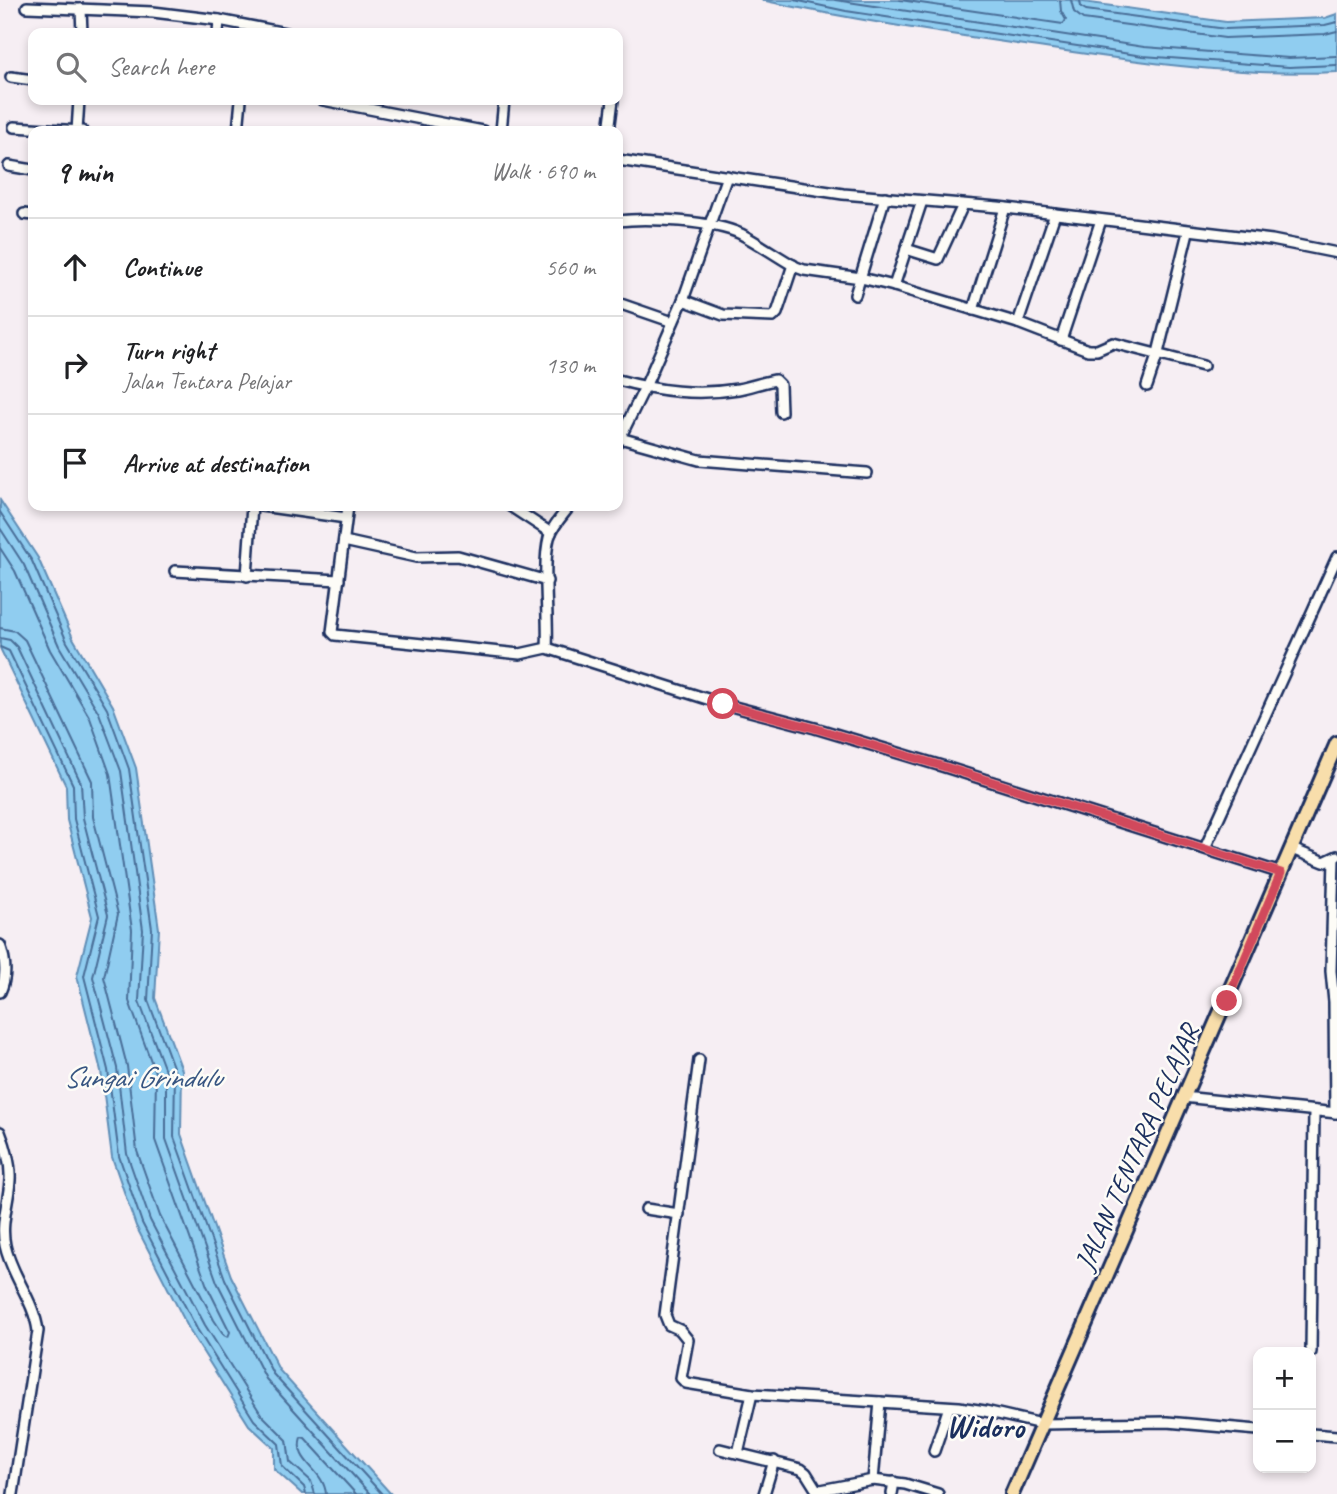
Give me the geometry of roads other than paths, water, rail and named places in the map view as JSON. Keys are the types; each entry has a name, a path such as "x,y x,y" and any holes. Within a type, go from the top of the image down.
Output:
{"main road":[{"name":"JALAN TENTARA PELAJAR","path":"1012,1494 1337,743"}],"street":[{"path":"27,7 153,12 260,28"},
{"path":"81,9 82,28"},
{"path":"218,28 219,20"},
{"path":"11,77 28,79"},
{"path":"79,105 79,126"},
{"path":"238,126 241,105"},
{"path":"350,105 436,126"},
{"path":"378,105 378,110"},
{"path":"501,126 504,105"},
{"path":"609,126 612,105"},
{"path":"14,127 28,128"},
{"path":"623,161 843,194 1005,208 1272,240 1337,253"},
{"path":"9,166 28,169"},
{"path":"623,432 684,300 727,176"},
{"path":"855,295 885,197"},
{"path":"894,286 922,201"},
{"path":"906,249 938,259 963,205"},
{"path":"973,310 1005,208"},
{"path":"1018,323 1055,214"},
{"path":"623,220 641,218 710,225 738,233 804,270 861,278 894,286 1018,323 1088,350 1097,350 1112,343 1203,366"},
{"path":"1061,340 1101,220"},
{"path":"1147,386 1158,353 1188,232"},
{"path":"684,300 723,315 773,317 777,313 793,265"},
{"path":"623,305 673,322"},
{"path":"623,381 672,392 705,393 775,380 780,385 781,412"},
{"path":"623,441 699,460 867,473"},
{"path":"247,576 252,511"},
{"path":"296,511 346,518"},
{"path":"347,511 332,632 335,635 520,654 547,648 723,704 945,767 1281,873"},
{"path":"518,511 551,533"},
{"path":"547,648 549,538 566,511"},
{"path":"344,541 416,557 458,556 547,581"},
{"path":"1205,848 1337,556"},
{"path":"175,571 339,580"},
{"path":"1183,1097 1336,1113 1331,971 1336,857 1324,862 1292,849"},
{"path":"0,945 5,970 0,992"},
{"path":"699,1060 665,1315 669,1325 681,1330 688,1340 681,1378 686,1383 752,1394 985,1411 1042,1424 1167,1422 1253,1430"},
{"path":"1311,1347 1314,1111"},
{"path":"0,1132 10,1178 3,1233 5,1247 36,1317 38,1331 13,1494"},
{"path":"646,1209 679,1214"},
{"path":"737,1453 752,1394"},
{"path":"873,1480 880,1402"},
{"path":"934,1451 949,1407"},
{"path":"1316,1434 1337,1436"},
{"path":"720,1449 774,1461 806,1473 816,1489 873,1480 894,1482 938,1494"},
{"path":"764,1494 774,1461"},
{"path":"892,1494 894,1482"},
{"path":"852,1483 855,1494"}],"water":[{"path":"761,0 1069,0 1226,22 1325,18 1337,14 1337,72 1219,70 1141,61 892,25"},
{"name":"Sungai Grindulu","path":"0,500 38,558 73,638 113,706 136,768 159,929 155,998 182,1070 181,1134 231,1276 279,1370 391,1494 302,1494 274,1469 274,1448 249,1425 191,1333 136,1226 112,1157 101,1071 77,976 92,917 67,820 66,786 0,648"}],"district":[{"name":"Widoro","path":"985,1426"}]}
